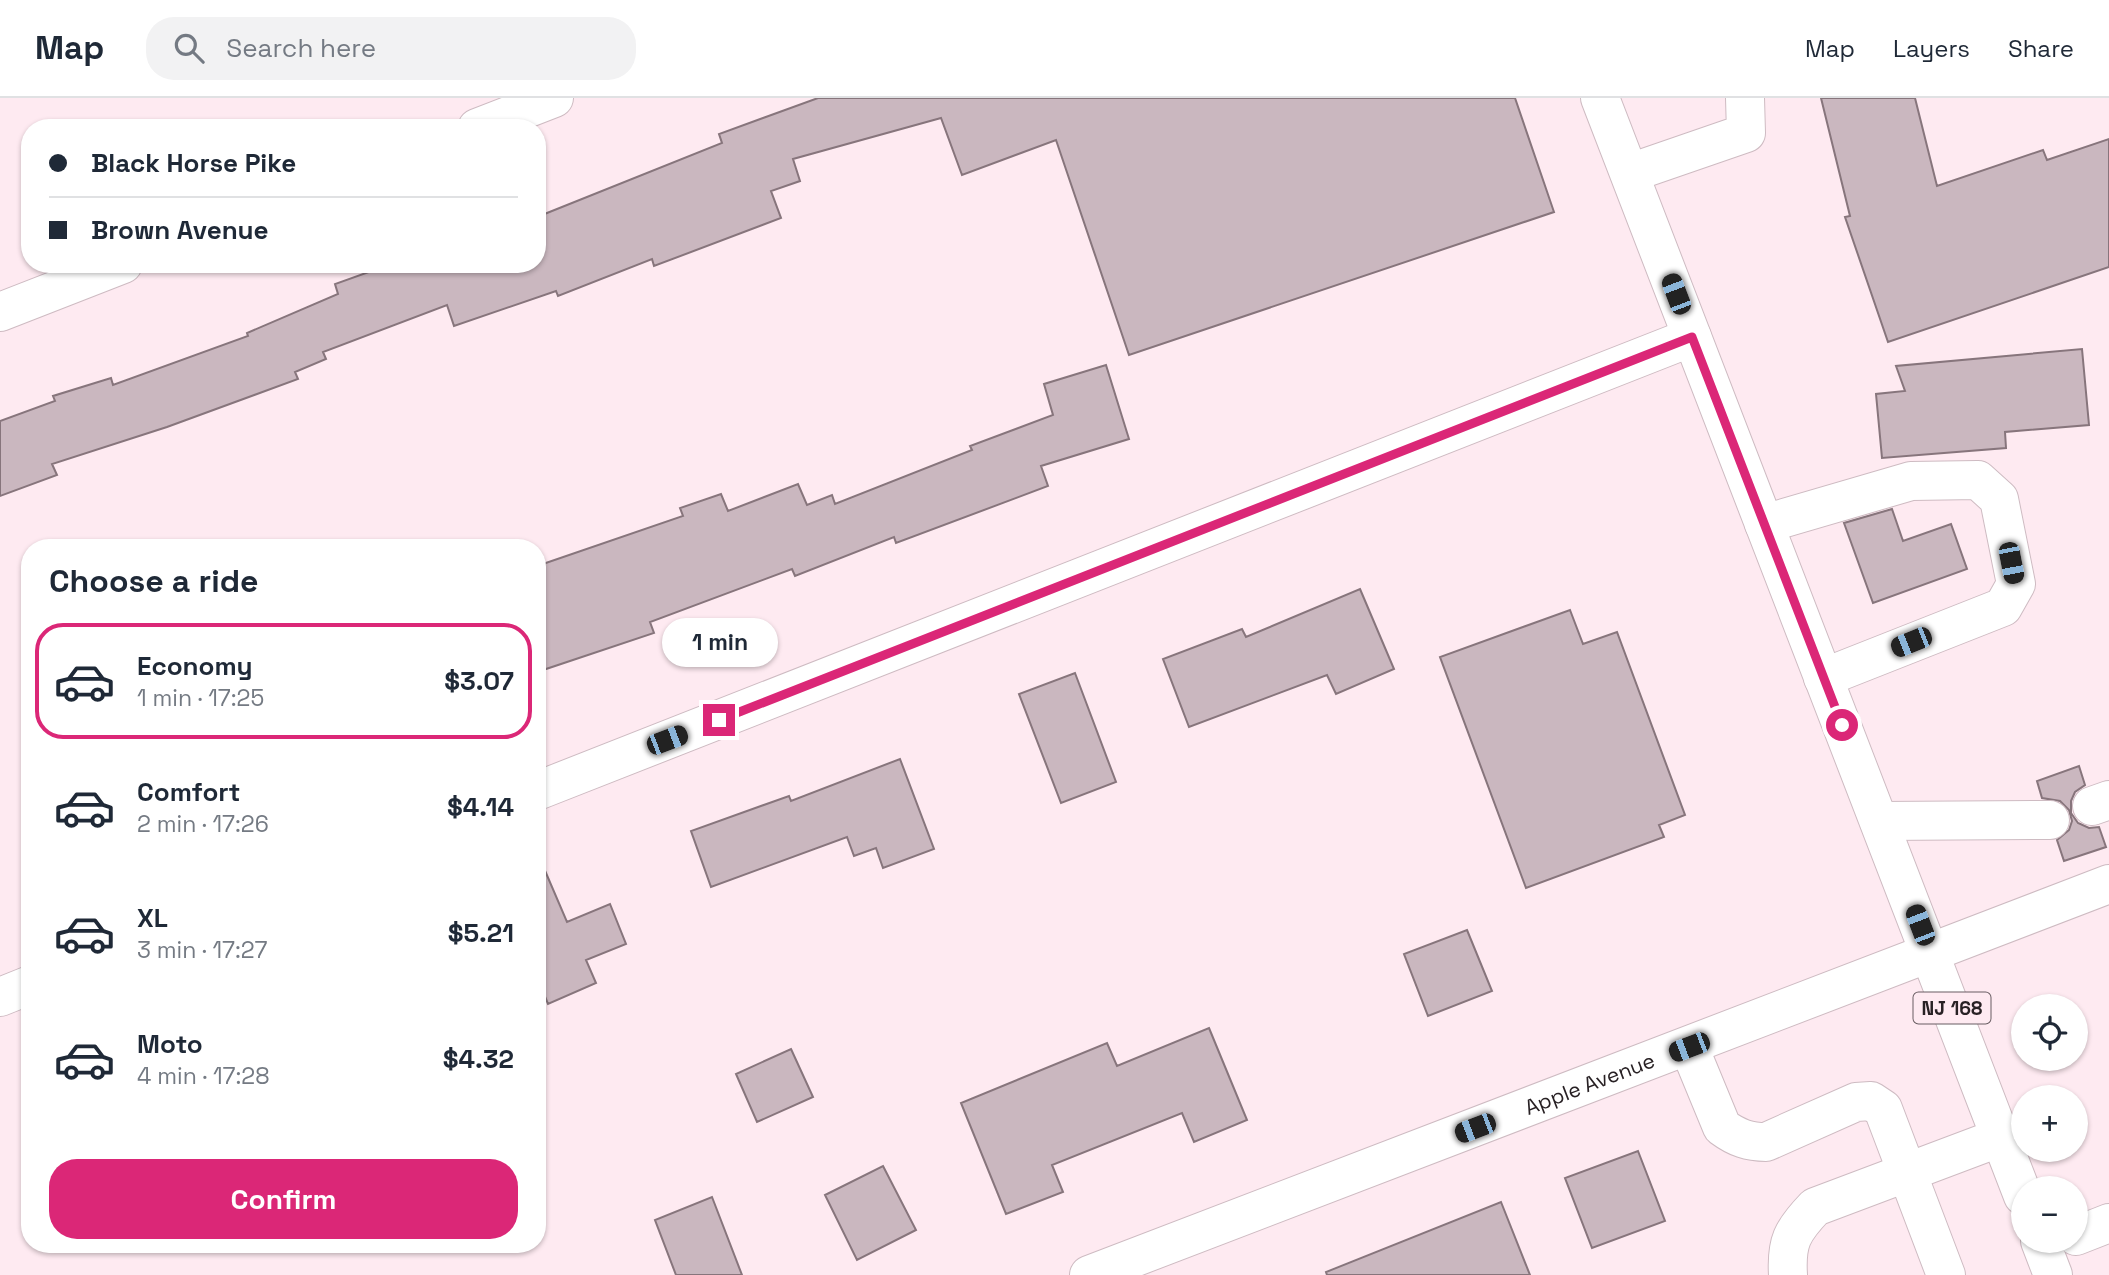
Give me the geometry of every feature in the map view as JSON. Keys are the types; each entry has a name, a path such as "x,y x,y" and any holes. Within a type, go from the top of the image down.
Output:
{"street":[{"path":"500,119 554,98"},
{"name":"NJ 168","path":"1601,98 2016,1176"},
{"path":"1630,173 1746,133 1745,98"},
{"path":"0,312 100,273"},
{"path":"546,787 1692,337"},
{"path":"1764,524 1912,481 1978,480 1999,499 2016,584 2003,607 1823,678"},
{"path":"1879,821 2050,820"},
{"name":"Apple Avenue","path":"1089,1275 2109,884"},
{"path":"0,996 21,988"},
{"path":"1689,1047 1722,1127 1734,1136 1750,1142 1766,1142 1856,1102 1871,1101 1883,1109 1946,1275"},
{"path":"1788,1275 1787,1254 1794,1228 1815,1207 1906,1170 2001,1137"},
{"path":"2088,1233 2109,1223"}],"building":[{"path":"818,98 1515,98 1554,212 1129,355 1056,140 962,175 941,118 793,159 800,181 771,191 781,218 654,266 652,259 558,296 556,291 454,326 447,305 323,352 326,359 295,372 298,379 167,427 52,464 57,475 0,496 0,421 55,401 53,396 111,378 113,385 248,336 247,333 338,294 335,284 366,273 546,273 546,213 722,143 719,134"},
{"path":"1821,98 1915,98 1937,186 2043,150 2047,160 2109,139 2109,267 1888,342 1845,217 1850,216"},
{"path":"2082,349 2089,425 2005,432 2006,448 1882,458 1876,394 1905,391 1896,366"},
{"path":"1106,365 1129,439 1041,466 1048,486 896,543 894,537 795,576 792,569 650,622 654,633 546,669 546,563 683,516 680,508 721,494 728,511 798,484 807,505 832,495 835,504 972,450 970,446 1053,415 1044,384"},
{"path":"1892,509 1903,541 1951,524 1967,569 1873,603 1844,523"},
{"path":"1360,589 1394,669 1336,694 1327,675 1189,727 1163,659 1242,629 1246,637"},
{"path":"1570,610 1583,644 1617,632 1685,815 1659,825 1664,837 1526,888 1440,657"},
{"path":"1075,673 1116,782 1061,803 1019,694"},
{"path":"900,759 934,849 883,868 876,848 854,856 847,837 711,887 691,831 789,796 791,801"},
{"path":"2079,766 2085,785 2075,792 2071,801 2071,813 2078,823 2089,828 2099,827 2106,847 2064,861 2057,840 2069,830 2072,821 2069,810 2060,801 2042,798 2037,781"},
{"path":"546,873 567,922 610,904 626,944 586,960 596,983 548,1004"},
{"path":"1467,930 1492,991 1428,1016 1404,954"},
{"path":"1209,1028 1247,1120 1194,1142 1182,1113 1052,1165 1063,1192 1006,1214 961,1103 1107,1043 1117,1066"},
{"path":"791,1049 813,1097 757,1122 736,1074"},
{"path":"1638,1151 1665,1221 1592,1248 1565,1178"},
{"path":"883,1166 916,1230 857,1260 825,1195"},
{"path":"712,1197 742,1275 676,1275 655,1220"},
{"path":"1501,1202 1530,1275 1327,1275 1326,1272"}],"route":[{"path":"719,720 1437,440 1692,337 1842,725"}]}
